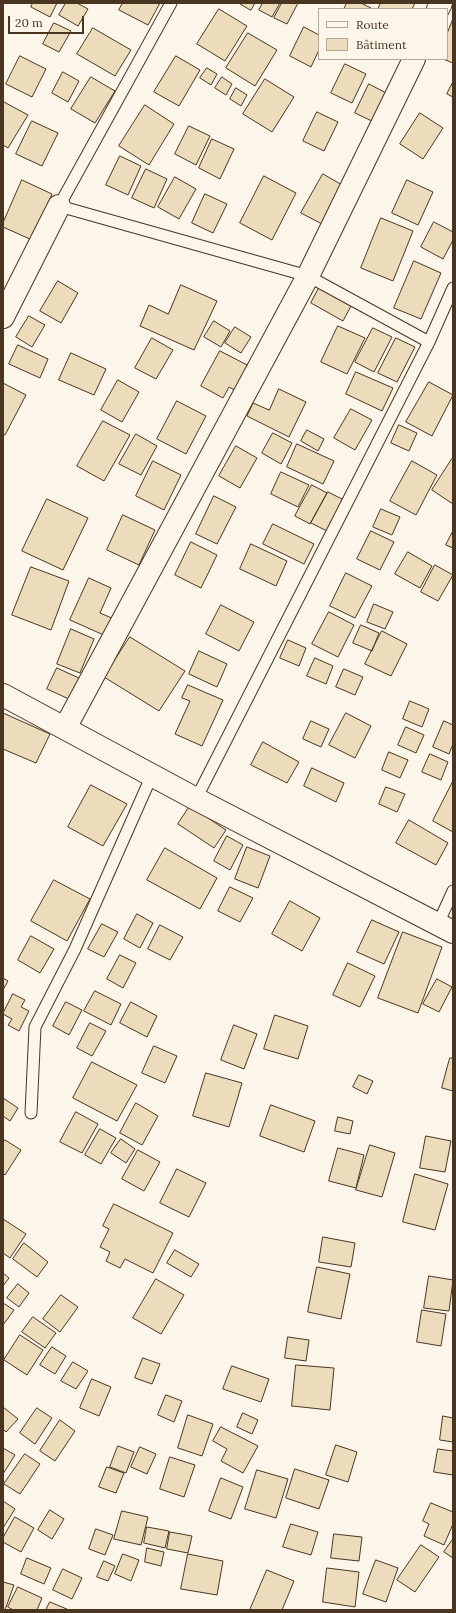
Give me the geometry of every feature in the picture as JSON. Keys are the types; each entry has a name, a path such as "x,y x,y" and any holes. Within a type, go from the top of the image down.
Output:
{"street":[{"path":"65,728 308,276 414,60"},
{"path":"3,317 59,206"},
{"path":"3,695 196,799 445,928"}],"lane":[{"path":"171,3 59,206 308,276 429,342"},
{"path":"196,799 429,342 453,288"},
{"path":"31,1113 35,1027 75,949 152,775"},
{"path":"445,928 453,891"}],"building":[{"path":"33,3 57,3 50,17 31,7"},
{"path":"66,3 77,3 88,9 78,26 59,15"},
{"path":"123,3 160,3 148,25 119,10"},
{"path":"239,3 255,3 251,10"},
{"path":"263,3 280,3 272,17 259,10"},
{"path":"282,3 298,3 287,24 274,18"},
{"path":"347,3 361,3 371,8 344,8"},
{"path":"381,3 415,3 412,8 378,8"},
{"path":"219,9 247,26 225,61 197,44"},
{"path":"453,19 453,63 446,60 448,60 448,32"},
{"path":"54,23 71,31 59,52 43,44"},
{"path":"304,27 318,34 318,52 311,67 290,56"},
{"path":"93,28 131,50 115,76 77,54"},
{"path":"248,33 277,50 255,86 226,68"},
{"path":"20,56 46,69 32,97 6,84"},
{"path":"176,56 200,70 179,106 154,92"},
{"path":"345,64 366,74 352,103 331,93"},
{"path":"207,68 217,74 211,85 200,78"},
{"path":"63,72 79,81 68,102 52,93"},
{"path":"91,77 115,91 95,123 71,109"},
{"path":"222,77 232,84 226,95 215,88"},
{"path":"265,79 294,97 272,132 243,114"},
{"path":"453,82 453,97 447,94"},
{"path":"369,84 390,95 376,123 355,113"},
{"path":"236,88 247,95 241,106 230,99"},
{"path":"4,102 28,115 8,148 3,145"},
{"path":"145,105 174,124 149,165 119,146"},
{"path":"317,112 338,122 324,151 303,141"},
{"path":"420,113 443,128 423,159 400,144"},
{"path":"32,121 58,133 42,166 16,154"},
{"path":"189,126 210,136 196,165 175,154"},
{"path":"212,139 234,149 220,179 199,168"},
{"path":"120,156 141,166 128,195 106,185"},
{"path":"146,169 167,179 154,208 132,198"},
{"path":"323,174 344,186 322,224 301,213"},
{"path":"264,176 296,193 272,240 240,223"},
{"path":"175,177 196,189 179,219 158,207"},
{"path":"22,180 52,194 32,240 3,227 3,223"},
{"path":"407,180 433,192 418,225 392,213"},
{"path":"205,194 227,204 213,233 192,223"},
{"path":"381,218 413,231 393,281 361,268"},
{"path":"434,222 453,232 453,240 443,259 421,247"},
{"path":"414,261 441,273 421,319 394,308"},
{"path":"58,281 78,293 61,323 40,311"},
{"path":"181,285 217,301 194,350 140,326 149,305 168,314"},
{"path":"319,288 351,306 343,321 311,303"},
{"path":"29,316 45,325 32,347 16,337"},
{"path":"214,321 230,331 221,347 204,337"},
{"path":"338,326 365,338 347,374 321,362"},
{"path":"235,327 251,337 241,353 225,343"},
{"path":"373,328 392,337 374,372 355,362"},
{"path":"152,338 173,350 156,379 135,368"},
{"path":"396,338 415,347 397,382 378,373"},
{"path":"18,345 48,359 40,378 9,364"},
{"path":"220,351 253,368 240,393 229,387 223,398 201,386"},
{"path":"71,353 106,369 94,395 59,380"},
{"path":"356,372 393,388 382,411 346,394"},
{"path":"118,380 139,392 122,422 101,410"},
{"path":"429,382 453,395 432,436 406,422"},
{"path":"3,383 26,395 5,435 3,434"},
{"path":"279,389 306,402 289,437 247,416 253,403 269,410"},
{"path":"177,401 206,416 186,454 157,439"},
{"path":"351,409 372,420 355,450 334,438"},
{"path":"103,421 130,435 104,481 77,466"},
{"path":"399,425 417,433 409,451 391,443"},
{"path":"307,430 324,439 318,451 301,441"},
{"path":"273,433 292,443 281,464 262,453"},
{"path":"136,434 157,446 141,475 119,464"},
{"path":"297,444 334,461 323,484 287,467"},
{"path":"236,446 257,458 240,488 219,476"},
{"path":"452,459 453,460 453,504 432,490"},
{"path":"153,461 181,475 164,510 136,496"},
{"path":"412,461 437,475 416,515 390,501"},
{"path":"281,472 309,485 298,507 271,494"},
{"path":"312,485 327,493 310,524 295,516"},
{"path":"328,492 344,500 327,531 311,523"},
{"path":"214,496 236,507 217,544 196,534"},
{"path":"47,499 88,518 63,570 22,551"},
{"path":"381,509 400,517 392,535 373,527"},
{"path":"123,515 155,530 139,565 107,550"},
{"path":"273,524 314,544 304,564 263,544"},
{"path":"371,531 394,542 380,570 357,559"},
{"path":"453,531 453,548 446,545"},
{"path":"191,542 217,555 201,588 175,575"},
{"path":"251,544 287,561 276,586 240,569"},
{"path":"408,552 432,566 420,588 395,574"},
{"path":"435,565 453,575 438,601 421,592"},
{"path":"31,567 69,581 51,630 12,615"},
{"path":"346,573 372,586 355,618 330,606"},
{"path":"89,578 111,588 100,613 114,619 106,636 70,620"},
{"path":"374,604 393,612 385,629 367,622"},
{"path":"221,605 254,622 239,651 206,634"},
{"path":"329,612 354,625 338,657 312,644"},
{"path":"361,625 379,633 372,651 353,643"},
{"path":"71,629 94,639 80,673 57,664"},
{"path":"382,631 407,644 391,676 365,664"},
{"path":"130,637 185,671 159,711 104,677"},
{"path":"288,640 306,648 299,666 280,658"},
{"path":"199,651 227,664 217,687 189,674"},
{"path":"315,658 333,666 326,684 307,676"},
{"path":"57,668 81,679 71,700 47,689"},
{"path":"344,669 363,677 355,695 336,687"},
{"path":"188,685 223,700 202,746 175,734 190,701 182,698"},
{"path":"410,701 429,709 422,727 403,719"},
{"path":"3,713 50,734 36,763 3,749"},
{"path":"346,713 371,726 355,758 329,745"},
{"path":"311,721 329,729 321,747 303,739"},
{"path":"444,721 453,725 453,744 449,754 433,747"},
{"path":"406,727 424,735 416,753 398,745"},
{"path":"263,742 299,762 287,783 251,765"},
{"path":"389,752 408,760 400,778 382,770"},
{"path":"430,754 448,762 441,780 422,772"},
{"path":"312,768 344,783 336,802 304,786"},
{"path":"453,781 453,832 433,821"},
{"path":"91,785 127,804 103,846 68,827"},
{"path":"386,787 405,794 397,812 379,804"},
{"path":"190,806 226,830 214,848 178,824"},
{"path":"409,820 448,843 436,865 396,843"},
{"path":"227,836 243,845 230,870 214,861"},
{"path":"247,847 270,856 258,888 235,879"},
{"path":"165,848 217,878 200,909 147,880"},
{"path":"54,880 90,899 67,941 31,921"},
{"path":"230,887 253,898 240,922 218,911"},
{"path":"290,901 320,918 302,951 272,934"},
{"path":"137,914 153,923 140,948 124,939"},
{"path":"372,920 399,932 384,964 357,952"},
{"path":"102,924 118,932 104,957 88,949"},
{"path":"160,925 183,937 170,960 148,949"},
{"path":"403,932 442,947 418,1013 378,998"},
{"path":"31,936 54,949 40,973 18,960"},
{"path":"120,955 136,963 123,988 107,979"},
{"path":"348,963 375,976 360,1007 333,995"},
{"path":"3,978 8,981 3,990"},
{"path":"437,979 452,987 439,1012 423,1004"},
{"path":"95,991 121,1004 111,1025 84,1011"},
{"path":"13,994 25,1000 21,1007 29,1011 19,1031 8,1025 12,1019 3,1014"},
{"path":"66,1002 82,1010 69,1035 53,1026"},
{"path":"131,1002 157,1016 147,1037 120,1023"},
{"path":"275,1015 308,1026 298,1059 264,1049"},
{"path":"90,1023 106,1031 92,1056 77,1048"},
{"path":"234,1025 257,1034 244,1069 221,1060"},
{"path":"154,1046 177,1056 165,1083 142,1073"},
{"path":"450,1058 453,1058 453,1091 442,1088"},
{"path":"92,1062 137,1085 117,1121 73,1098"},
{"path":"206,1073 242,1083 229,1127 193,1116"},
{"path":"359,1075 373,1081 367,1094 353,1087"},
{"path":"3,1098 18,1108 10,1121 3,1116"},
{"path":"136,1103 158,1116 142,1145 120,1133"},
{"path":"271,1105 315,1121 304,1152 260,1136"},
{"path":"76,1112 98,1124 82,1153 60,1142"},
{"path":"338,1117 353,1121 350,1134 335,1131"},
{"path":"100,1129 116,1138 101,1164 85,1155"},
{"path":"426,1136 451,1141 445,1172 420,1168"},
{"path":"121,1139 135,1149 126,1163 111,1153"},
{"path":"5,1140 21,1150 5,1175 3,1173 3,1143"},
{"path":"370,1145 395,1153 382,1197 356,1190"},
{"path":"338,1148 364,1155 356,1188 329,1181"},
{"path":"138,1150 160,1162 144,1191 122,1179"},
{"path":"177,1169 206,1183 189,1217 160,1203"},
{"path":"415,1174 448,1184 435,1230 403,1222"},
{"path":"114,1204 173,1233 153,1273 125,1259 120,1268 106,1261 110,1252 100,1247 109,1229 103,1226"},
{"path":"3,1219 26,1234 10,1258 3,1253"},
{"path":"323,1237 355,1243 351,1267 319,1262"},
{"path":"24,1243 48,1262 37,1277 13,1259"},
{"path":"175,1250 199,1264 191,1277 167,1263"},
{"path":"317,1267 350,1274 341,1319 308,1312"},
{"path":"3,1273 9,1278 3,1286"},
{"path":"429,1276 453,1280 449,1311 424,1308"},
{"path":"156,1279 184,1295 161,1334 133,1318"},
{"path":"18,1284 29,1293 19,1307 7,1298"},
{"path":"61,1295 78,1307 60,1332 43,1319"},
{"path":"3,1303 14,1310 3,1325"},
{"path":"422,1310 446,1314 441,1346 417,1342"},
{"path":"33,1317 56,1333 45,1348 22,1332"},
{"path":"20,1335 43,1350 27,1375 4,1360"},
{"path":"288,1337 309,1340 306,1361 285,1358"},
{"path":"52,1347 66,1356 55,1374 40,1365"},
{"path":"143,1358 160,1364 152,1384 135,1378"},
{"path":"73,1362 88,1371 76,1389 61,1381"},
{"path":"296,1365 334,1368 330,1410 292,1406"},
{"path":"232,1366 269,1379 261,1402 223,1389"},
{"path":"92,1379 111,1387 99,1416 80,1408"},
{"path":"166,1395 182,1401 174,1422 158,1415"},
{"path":"3,1407 18,1419 6,1432 3,1429"},
{"path":"37,1408 52,1418 35,1444 20,1433"},
{"path":"243,1413 258,1420 252,1434 237,1427"},
{"path":"188,1415 213,1424 202,1456 178,1448"},
{"path":"443,1416 453,1418 453,1442 440,1440"},
{"path":"60,1420 75,1431 55,1461 40,1451"},
{"path":"221,1427 258,1446 243,1473 221,1461 227,1449 213,1441"},
{"path":"336,1445 357,1452 348,1482 326,1475"},
{"path":"118,1446 134,1452 126,1473 110,1467"},
{"path":"140,1447 156,1454 147,1474 131,1467"},
{"path":"3,1448 15,1455 3,1474"},
{"path":"438,1449 453,1451 453,1475 434,1472"},
{"path":"25,1454 40,1464 20,1494 4,1484"},
{"path":"170,1457 195,1465 184,1497 160,1489"},
{"path":"107,1467 124,1473 116,1493 99,1487"},
{"path":"295,1469 329,1480 319,1509 286,1498"},
{"path":"257,1470 288,1479 276,1518 245,1509"},
{"path":"221,1478 243,1487 231,1519 209,1511"},
{"path":"3,1501 15,1509 3,1528"},
{"path":"431,1503 453,1512 453,1524 444,1545 424,1536 429,1524 423,1521"},
{"path":"50,1510 64,1519 52,1539 38,1530"},
{"path":"122,1511 148,1517 141,1545 114,1539"},
{"path":"15,1517 34,1528 21,1552 3,1542 3,1538"},
{"path":"291,1524 318,1532 311,1555 283,1547"},
{"path":"147,1527 169,1531 165,1548 144,1543"},
{"path":"96,1529 113,1535 105,1555 89,1549"},
{"path":"170,1532 192,1536 188,1553 167,1549"},
{"path":"334,1534 362,1537 359,1561 331,1558"},
{"path":"453,1539 453,1558 444,1552"},
{"path":"421,1545 439,1557 415,1592 397,1580"},
{"path":"147,1548 164,1552 161,1566 145,1562"},
{"path":"123,1554 139,1560 131,1581 115,1574"},
{"path":"188,1554 223,1561 217,1595 181,1589"},
{"path":"27,1558 51,1568 44,1584 21,1574"},
{"path":"376,1560 398,1568 386,1602 363,1594"},
{"path":"104,1561 115,1566 108,1581 97,1577"},
{"path":"327,1568 359,1572 355,1607 323,1602"},
{"path":"63,1569 82,1578 72,1599 53,1590"},
{"path":"267,1570 294,1581 282,1610 250,1610"},
{"path":"3,1582 14,1585 5,1610 3,1610"},
{"path":"18,1587 42,1598 37,1610 13,1610 8,1607"},
{"path":"50,1602 69,1610 46,1610"}]}
